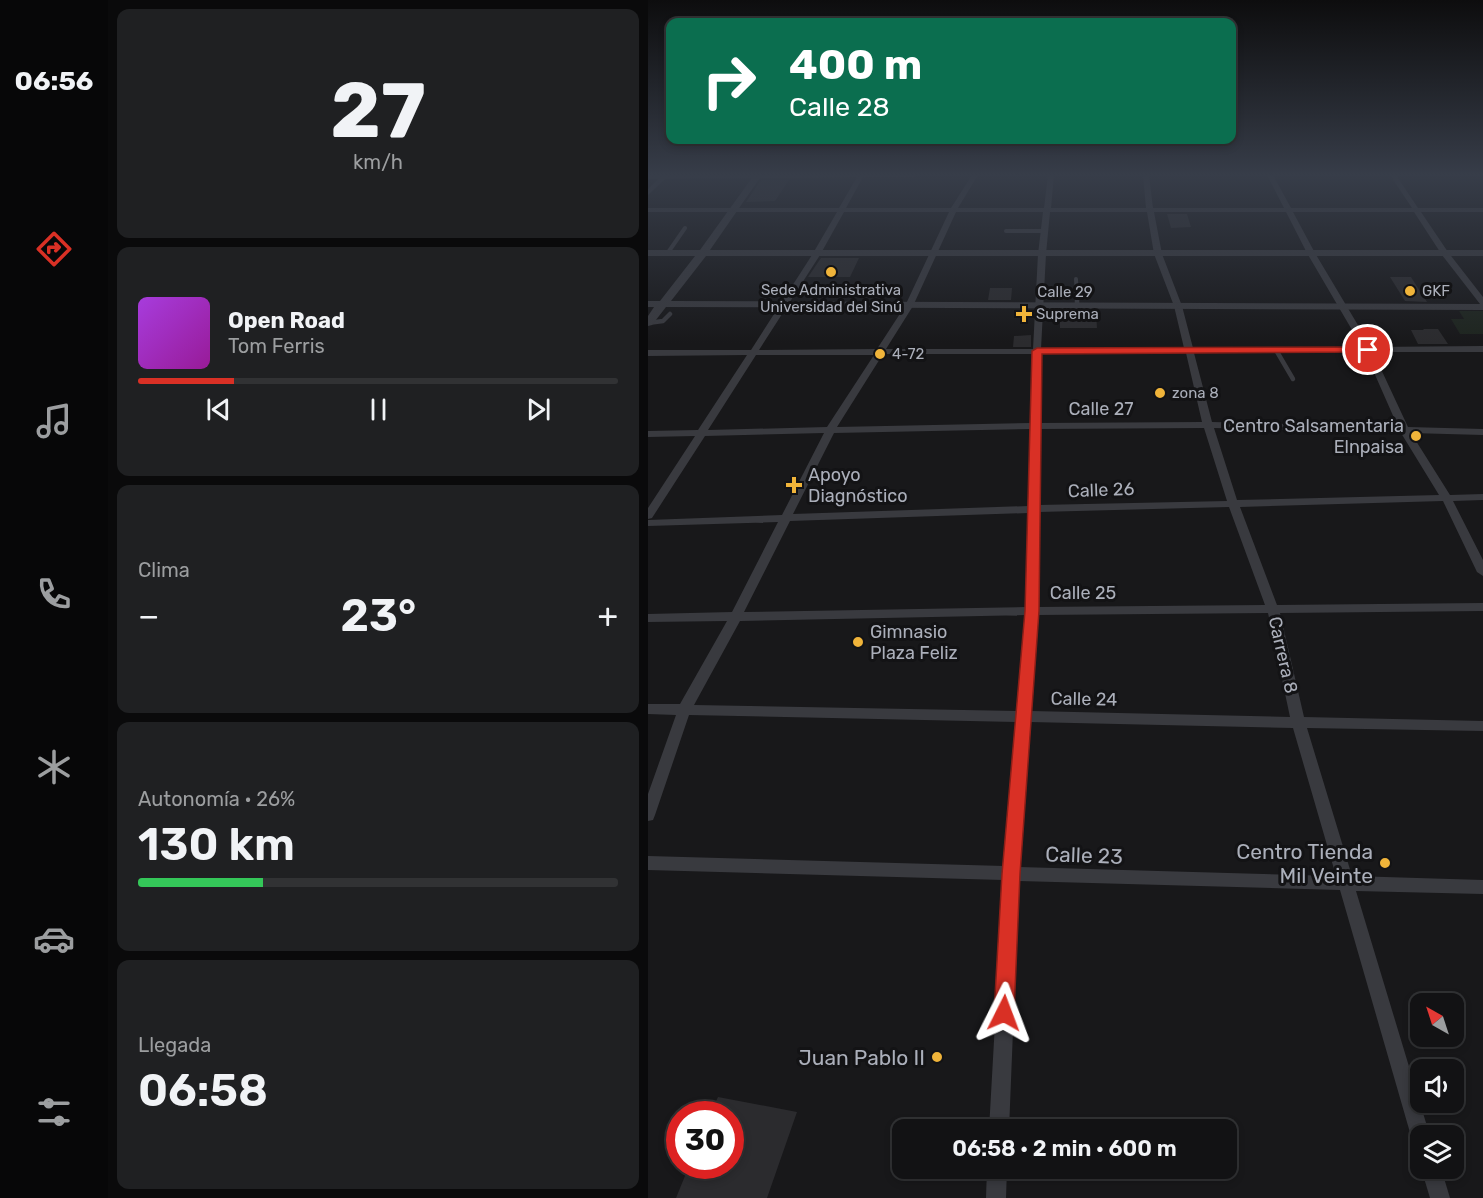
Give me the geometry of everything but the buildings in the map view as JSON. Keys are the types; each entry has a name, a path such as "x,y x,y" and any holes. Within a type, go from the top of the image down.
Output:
{"street":[{"path":"648,323 666,309 719,231"},
{"path":"648,516 704,433 830,231"},
{"path":"648,815 684,710 788,517 830,431 909,306 944,231"},
{"path":"1000,1119 1011,874 1032,611 1037,351 1044,231"},
{"name":"Carrera 8","path":"1153,231 1158,254 1178,306 1208,425 1233,503 1273,609 1298,722 1418,1125"},
{"path":"1300,231 1368,350 1404,430 1446,497 1483,572"},
{"path":"1431,231 1483,302"},
{"path":"648,253 816,255 1483,253"},
{"name":"Calle 29","path":"648,304 666,309 783,306 1483,308"},
{"path":"648,353 1483,349"},
{"name":"Calle 27","path":"648,434 1208,425 1483,432"},
{"name":"Calle 26","path":"648,523 1483,496"},
{"name":"Calle 25","path":"648,618 1032,611 1483,608"},
{"name":"Calle 24","path":"648,709 1483,726"},
{"name":"Calle 23","path":"648,863 1483,887"},
{"path":"996,1198 997,1179"},
{"path":"1434,1179 1440,1198"}],"lane":[{"path":"667,254 683,231"},
{"path":"1006,231 1044,231"},
{"path":"1076,279 1077,307"},
{"path":"1276,350 1293,379"}],"shaded area":[{"path":"1459,311 1483,311 1483,334 1460,334 1451,319 1464,319"}],"place":[{"name":"Sede Administrativa Universidad del Sinú","path":"831,272"},
{"name":"GKF","path":"1410,291"},
{"name":"Suprema","path":"1024,314"},
{"name":"4-72","path":"880,354"},
{"name":"zona 8","path":"1160,393"},
{"name":"Centro Salsamentaria Elnpaisa","path":"1416,436"},
{"name":"Apoyo Diagnóstico","path":"794,485"},
{"name":"Gimnasio Plaza Feliz","path":"858,642"},
{"name":"Centro Tienda Mil Veinte","path":"1385,863"},
{"name":"Juan Pablo II","path":"937,1057"}],"route":[{"path":"1004,1013 1011,874 1032,611 1037,351 1368,350"}]}
